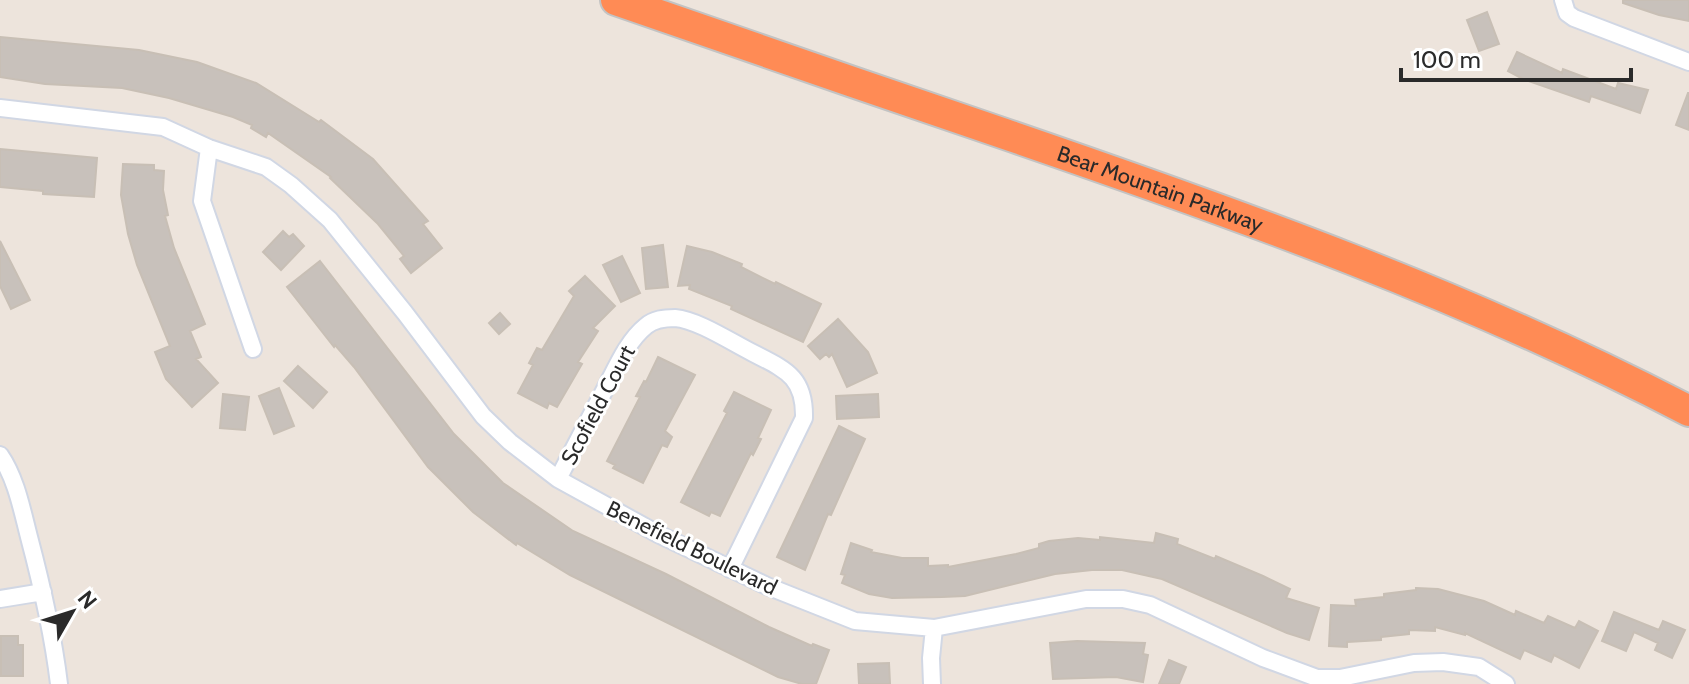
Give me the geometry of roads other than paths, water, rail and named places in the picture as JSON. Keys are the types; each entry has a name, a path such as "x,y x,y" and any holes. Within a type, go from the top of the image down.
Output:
{"highway":[{"name":"Bear Mountain Parkway","path":"616,0 1086,162 1321,248 1502,322 1689,411"},
{"name":"Bear Mountain Parkway","path":"670,0 1281,213 1576,334 1689,390"}],"street":[{"path":"1563,0 1567,13 1574,18 1689,62"},
{"name":"Benefield Boulevard","path":"0,108 163,127 209,148 266,167 330,220 483,416 510,442 558,479 730,569 855,621 934,628 1086,599 1123,599 1150,605 1263,658 1329,681 1389,667 1443,662 1479,667 1506,684"},
{"path":"209,148 202,201 253,349"},
{"name":"Scofield Court","path":"558,479 619,362 634,338 648,324 664,319 688,321 759,356 796,380 804,400 804,418 730,569"},
{"path":"0,455 6,463 22,508 54,643 59,684"},
{"path":"0,599 43,592"},
{"path":"932,684 934,628"}]}
